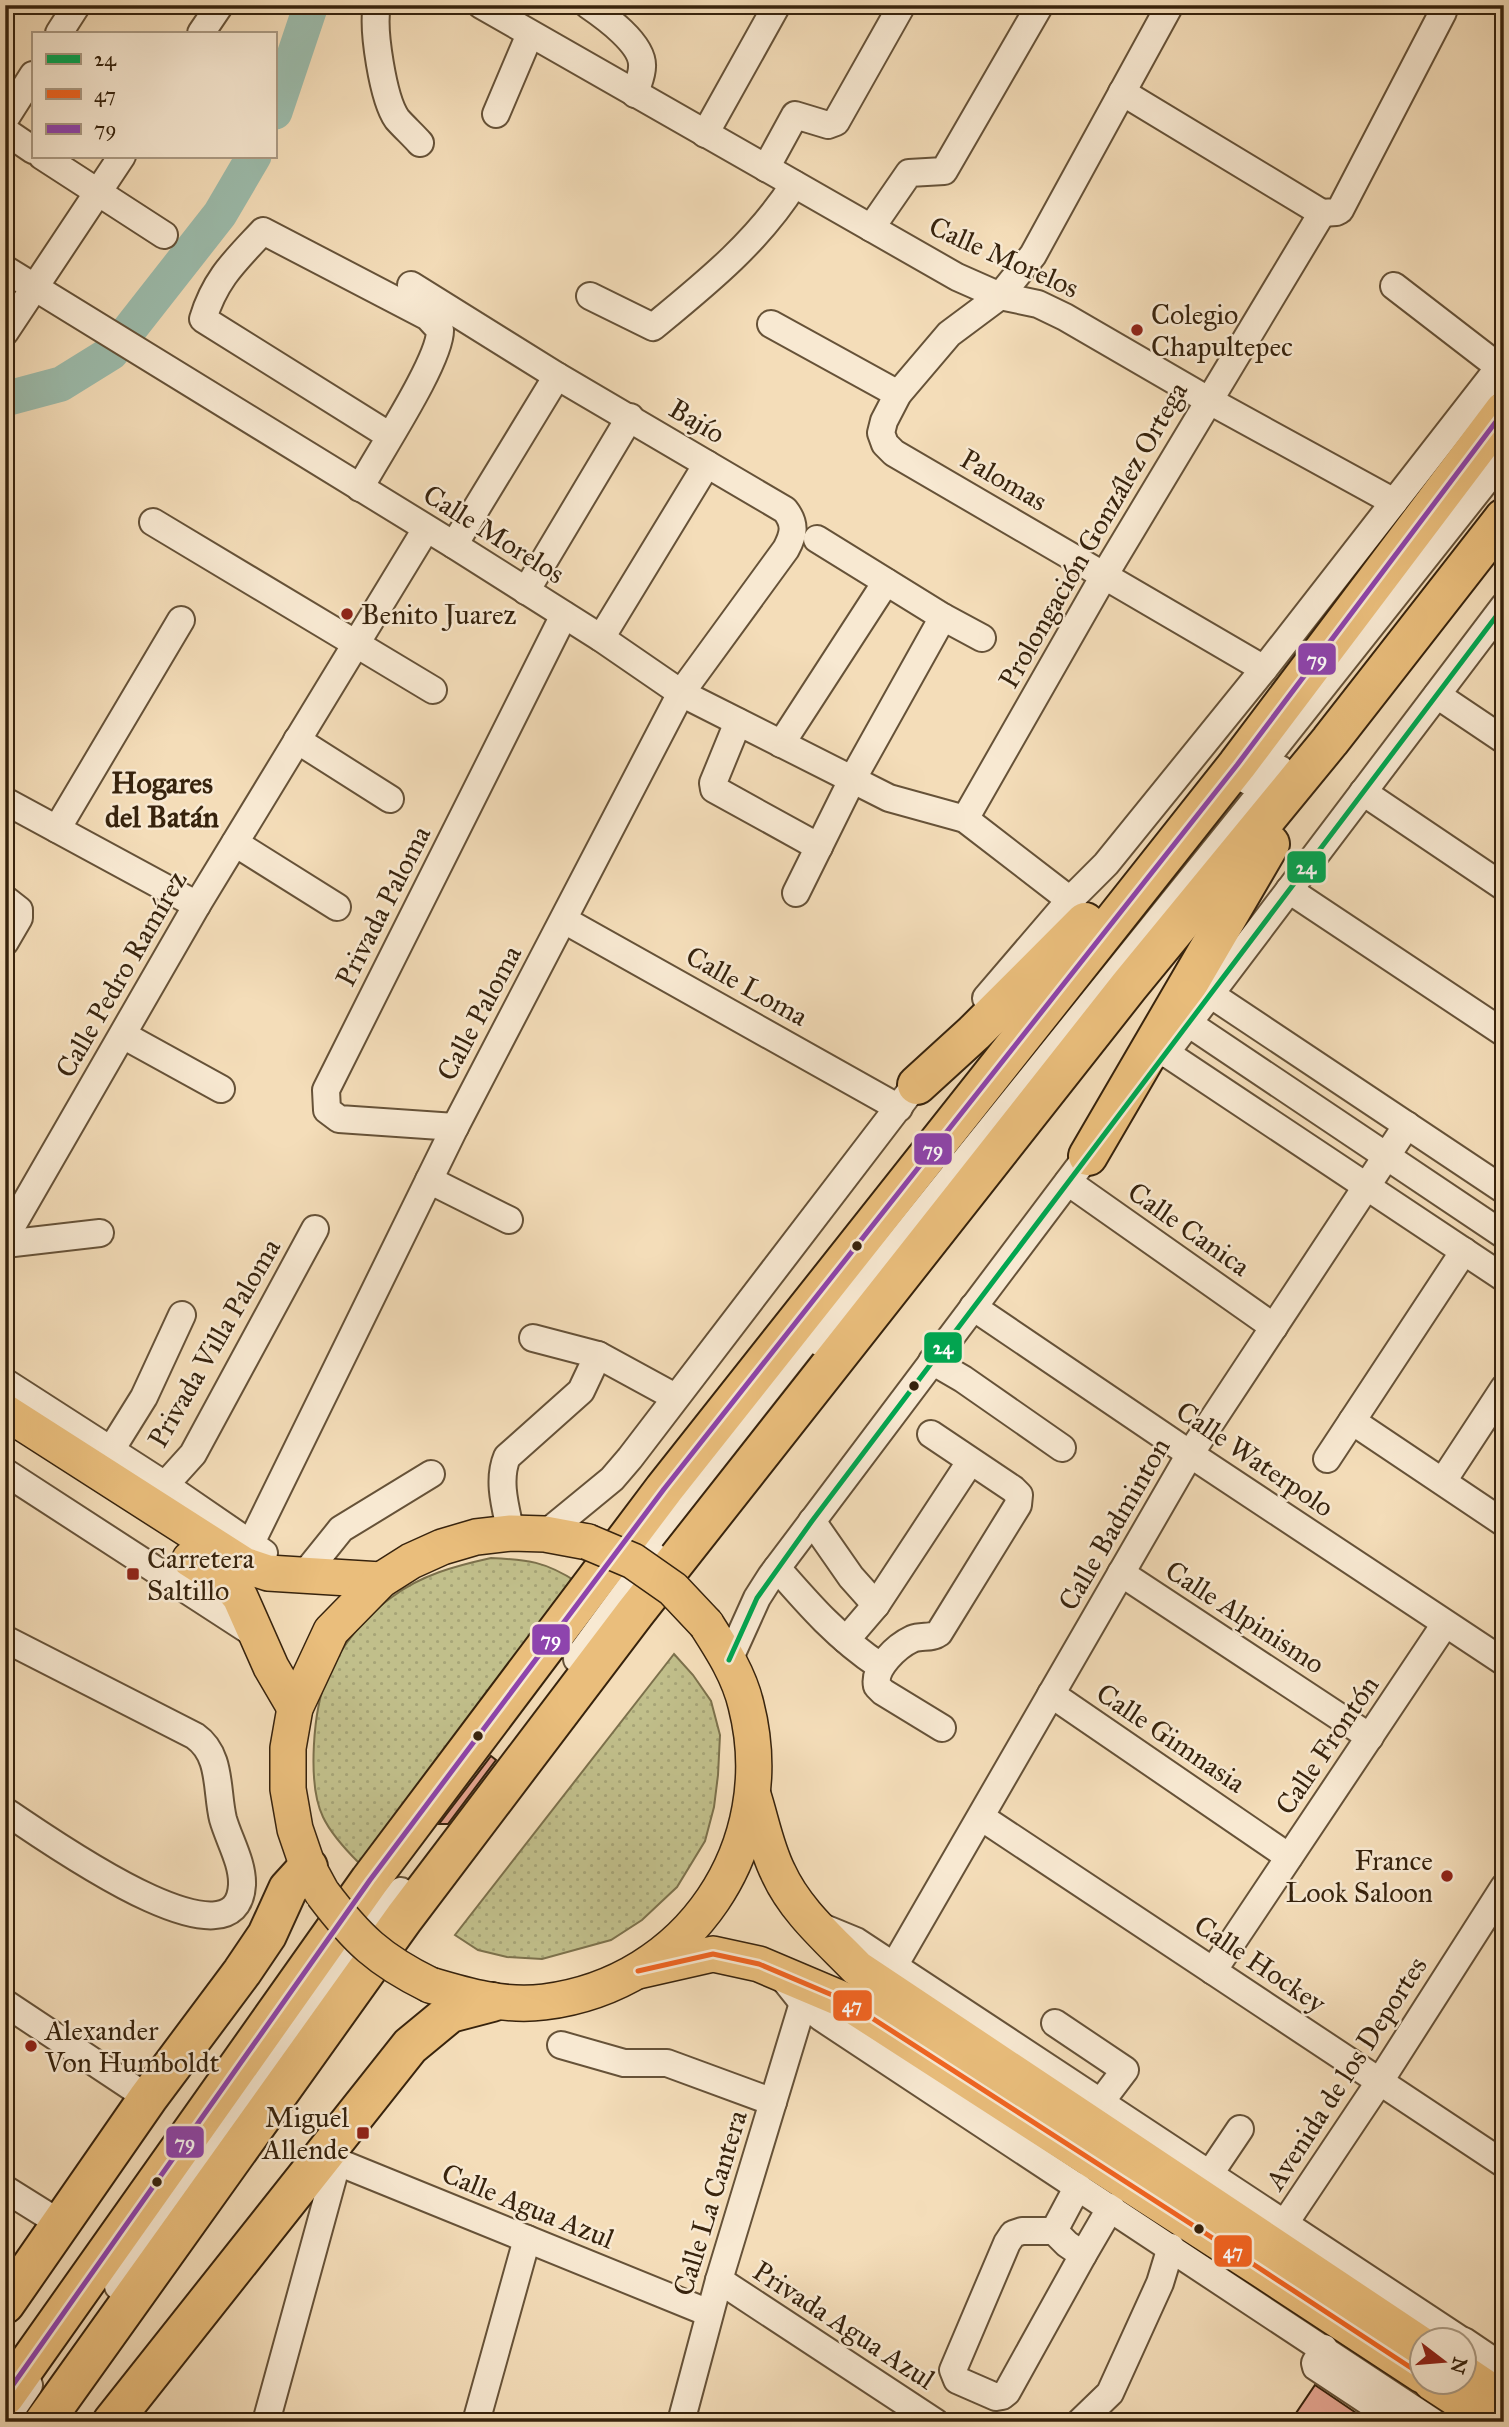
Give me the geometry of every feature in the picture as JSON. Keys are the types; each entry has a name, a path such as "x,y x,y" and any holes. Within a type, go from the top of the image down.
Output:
{"highway":[{"path":"5,2396 370,1880 664,1489 1237,765 1504,411"},
{"path":"44,2422 404,1917 635,1613 1129,986 1329,741 1504,518"},
{"path":"1078,1169 1329,741"},
{"path":"908,1096 1026,983 1237,765"},
{"path":"5,2304 149,2098 242,1972 267,1935 288,1889 316,1881"},
{"path":"112,2422 330,2160 410,2046 450,2013 492,2002"}],"main road":[{"path":"5,1412 244,1565 268,1573 381,1580"},
{"path":"5,1439 229,1584 240,1597 256,1635 295,1708"},
{"path":"638,1971 682,1938 717,1897 741,1848 753,1795 752,1737 746,1703 729,1660 706,1624 673,1589 633,1561 588,1542 545,1534 511,1533 476,1537 442,1546 411,1561 381,1580 331,1631 295,1708 288,1748 288,1789 295,1829 316,1881 351,1930 385,1960 430,1984 492,2002 543,2002 592,1992 638,1971 713,1954 759,1964 844,2000 1262,2256 1408,2337"},
{"path":"753,1795 778,1874 800,1909 857,1968 1040,2077 1262,2256 1395,2401"},
{"path":"1478,2385 1495,2400"},
{"path":"1478,2395 1495,2400"}],"street":[{"path":"60,32 77,5"},
{"path":"202,32 220,5"},
{"path":"377,5 374,18 383,77 396,117 420,143"},
{"name":"Calle Morelos","path":"481,5 957,276 1000,296 1038,304 1065,317 1208,400 1394,502"},
{"path":"705,134 777,5"},
{"path":"766,168 795,115 828,125 836,122 902,5"},
{"path":"871,228 909,173 944,171 1040,5"},
{"path":"771,324 898,394 949,334 1000,296 1033,255 1170,5"},
{"path":"598,8 618,27 639,54 642,68 635,94"},
{"path":"1122,92 1322,213 1336,212 1340,210 1443,12"},
{"path":"496,114 530,34"},
{"path":"5,119 32,77"},
{"path":"5,131 32,149"},
{"path":"46,158 164,235"},
{"path":"5,332 121,158"},
{"path":"590,296 653,327 713,277 782,203 794,184"},
{"name":"Prolongación González Ortega","path":"965,819 1208,400 1322,213"},
{"path":"360,488 390,436 438,349 440,330 428,317 263,231 224,273 210,297 203,319 390,436"},
{"name":"Calle Morelos","path":"5,269 526,590 681,693 889,798 965,819"},
{"name":"Bajío","path":"411,285 557,376 785,510 806,534 982,638"},
{"path":"545,1534 612,1479 908,1096 936,1055 1070,900 1106,864 1264,669 1502,364 1394,285"},
{"path":"454,545 557,376"},
{"name":"Palomas","path":"898,394 881,433 885,444 894,453 1264,669"},
{"path":"526,590 630,417"},
{"path":"5,2420 303,1991 561,1652 1504,458"},
{"path":"601,638 706,464"},
{"path":"22,2422 344,1965 463,1812 701,1490 1292,755 1504,477"},
{"path":"153,522 433,690"},
{"name":"Calle Pedro Ramírez","path":"5,1238 197,905 426,529"},
{"name":"Calle Paloma","path":"250,1545 455,1127 681,693 786,549 806,534"},
{"path":"781,744 886,582"},
{"path":"729,1660 757,1598 812,1521 1504,606"},
{"name":"Privada Paloma","path":"455,1127 339,1119 327,1110 326,1090 564,615"},
{"path":"796,893 852,780 943,617"},
{"path":"57,829 181,620"},
{"path":"1437,695 1504,740"},
{"path":"738,722 713,783 714,789 819,847"},
{"path":"297,740 390,799"},
{"path":"1363,792 1504,887"},
{"path":"5,801 197,905"},
{"path":"965,819 1070,900"},
{"path":"235,843 337,907"},
{"path":"1289,890 1504,1033"},
{"path":"5,899 19,910 19,918 5,942"},
{"name":"Calle Loma","path":"564,920 908,1096"},
{"path":"1210,994 1504,1190"},
{"path":"1188,1023 1504,1235"},
{"path":"123,1035 221,1089"},
{"path":"1166,1053 1504,1278"},
{"name":"Calle Badminton","path":"894,1966 1190,1454 1407,1125"},
{"name":"Calle Canica","path":"1078,1169 1274,1327"},
{"path":"429,1180 509,1220"},
{"name":"Privada Villa Paloma","path":"165,1485 192,1454 315,1229"},
{"path":"5,1244 100,1233"},
{"path":"1327,1459 1464,1251"},
{"name":"Calle Waterpolo","path":"973,1307 1504,1662"},
{"path":"111,1450 144,1397 182,1315"},
{"path":"533,1338 598,1355 675,1397"},
{"path":"511,1533 502,1491 507,1457 581,1391 598,1355"},
{"path":"932,1361 963,1379 1062,1448"},
{"path":"5,1382 165,1485 250,1545 301,1575 341,1530 431,1474"},
{"path":"1443,1481 1504,1388"},
{"path":"1352,1421 1504,1522"},
{"path":"931,1434 1019,1495 1017,1505 939,1633 936,1636 911,1640 880,1666 875,1679 883,1692 942,1728"},
{"path":"846,1640 876,1605 970,1462"},
{"path":"5,1472 256,1635"},
{"path":"812,1521 850,1577 876,1605"},
{"path":"777,1569 828,1626 880,1666"},
{"name":"Calle Alpinismo","path":"1121,1573 1370,1737"},
{"name":"Calle Frontón","path":"1213,1971 1445,1624"},
{"path":"5,1639 195,1736 208,1746 215,1761 221,1807 240,1866 242,1883 236,1906 230,1911 213,1916 155,1902 132,1891 5,1811"},
{"name":"Calle Gimnasia","path":"1051,1694 1289,1857"},
{"name":"Calle Hockey","path":"981,1817 1504,2164"},
{"name":"Avenida de los Deportes","path":"1262,2256 1380,2081 1504,1887"},
{"path":"814,1924 856,1941 894,1966 1040,2077 1100,2103 1209,2175 1324,2348 1395,2401 1433,2422"},
{"path":"778,1972 803,2003 1171,2247 1262,2256 1429,2326"},
{"path":"5,2003 149,2098"},
{"name":"Calle La Cantera","path":"681,2422 709,2313 803,2003"},
{"path":"1055,2023 1125,2070 1100,2103"},
{"path":"561,2045 624,2063 667,2063 773,2102"},
{"path":"1209,2175 1240,2129"},
{"path":"266,2422 330,2160"},
{"name":"Calle Agua Azul","path":"330,2160 709,2313"},
{"path":"1054,2231 1078,2186"},
{"path":"5,2189 61,2224"},
{"path":"1083,2255 1054,2231 1022,2231 1009,2238 955,2362 953,2370 957,2380 996,2397 1005,2395 1111,2207"},
{"path":"476,2422 527,2239"},
{"path":"1080,2422 1110,2393 1160,2283 1171,2247"},
{"name":"Privada Agua Azul","path":"719,2280 935,2422"},
{"path":"1478,2369 1495,2400"}],"shaded area":[{"path":"491,1558 536,1563 577,1582 359,1863 326,1823 315,1786 316,1726 328,1675 355,1632 373,1613 403,1589 439,1572"},
{"path":"674,1654 711,1701 720,1735 714,1807 705,1841 677,1887 642,1920 611,1940 542,1959 507,1957 478,1950 455,1935"}],"building":[{"path":"491,1756 496,1760 448,1824 439,1824"},
{"path":"1315,2385 1368,2421 1290,2422"}],"waterway":[{"path":"276,109 311,5"},
{"path":"5,399 61,384 111,353 220,214 253,158"}],"transit line":[{"name":"79","path":"5,2396 370,1880 664,1489 1237,765 1504,411"},
{"name":"24","path":"729,1660 757,1598 812,1521 1504,606"},
{"name":"47","path":"638,1971 713,1954 759,1964 844,2000 1408,2366"}],"place":[{"name":"Colegio Chapultepec","path":"1137,330"},
{"name":"Benito Juarez","path":"347,614"},
{"name":"Carretera Saltillo","path":"133,1574"},
{"name":"France Look Saloon","path":"1447,1876"},
{"name":"Alexander Von Humboldt","path":"31,2046"},
{"name":"Miguel Allende","path":"363,2133"}],"district":[{"name":"Hogares del Batán","path":"162,800"}]}
